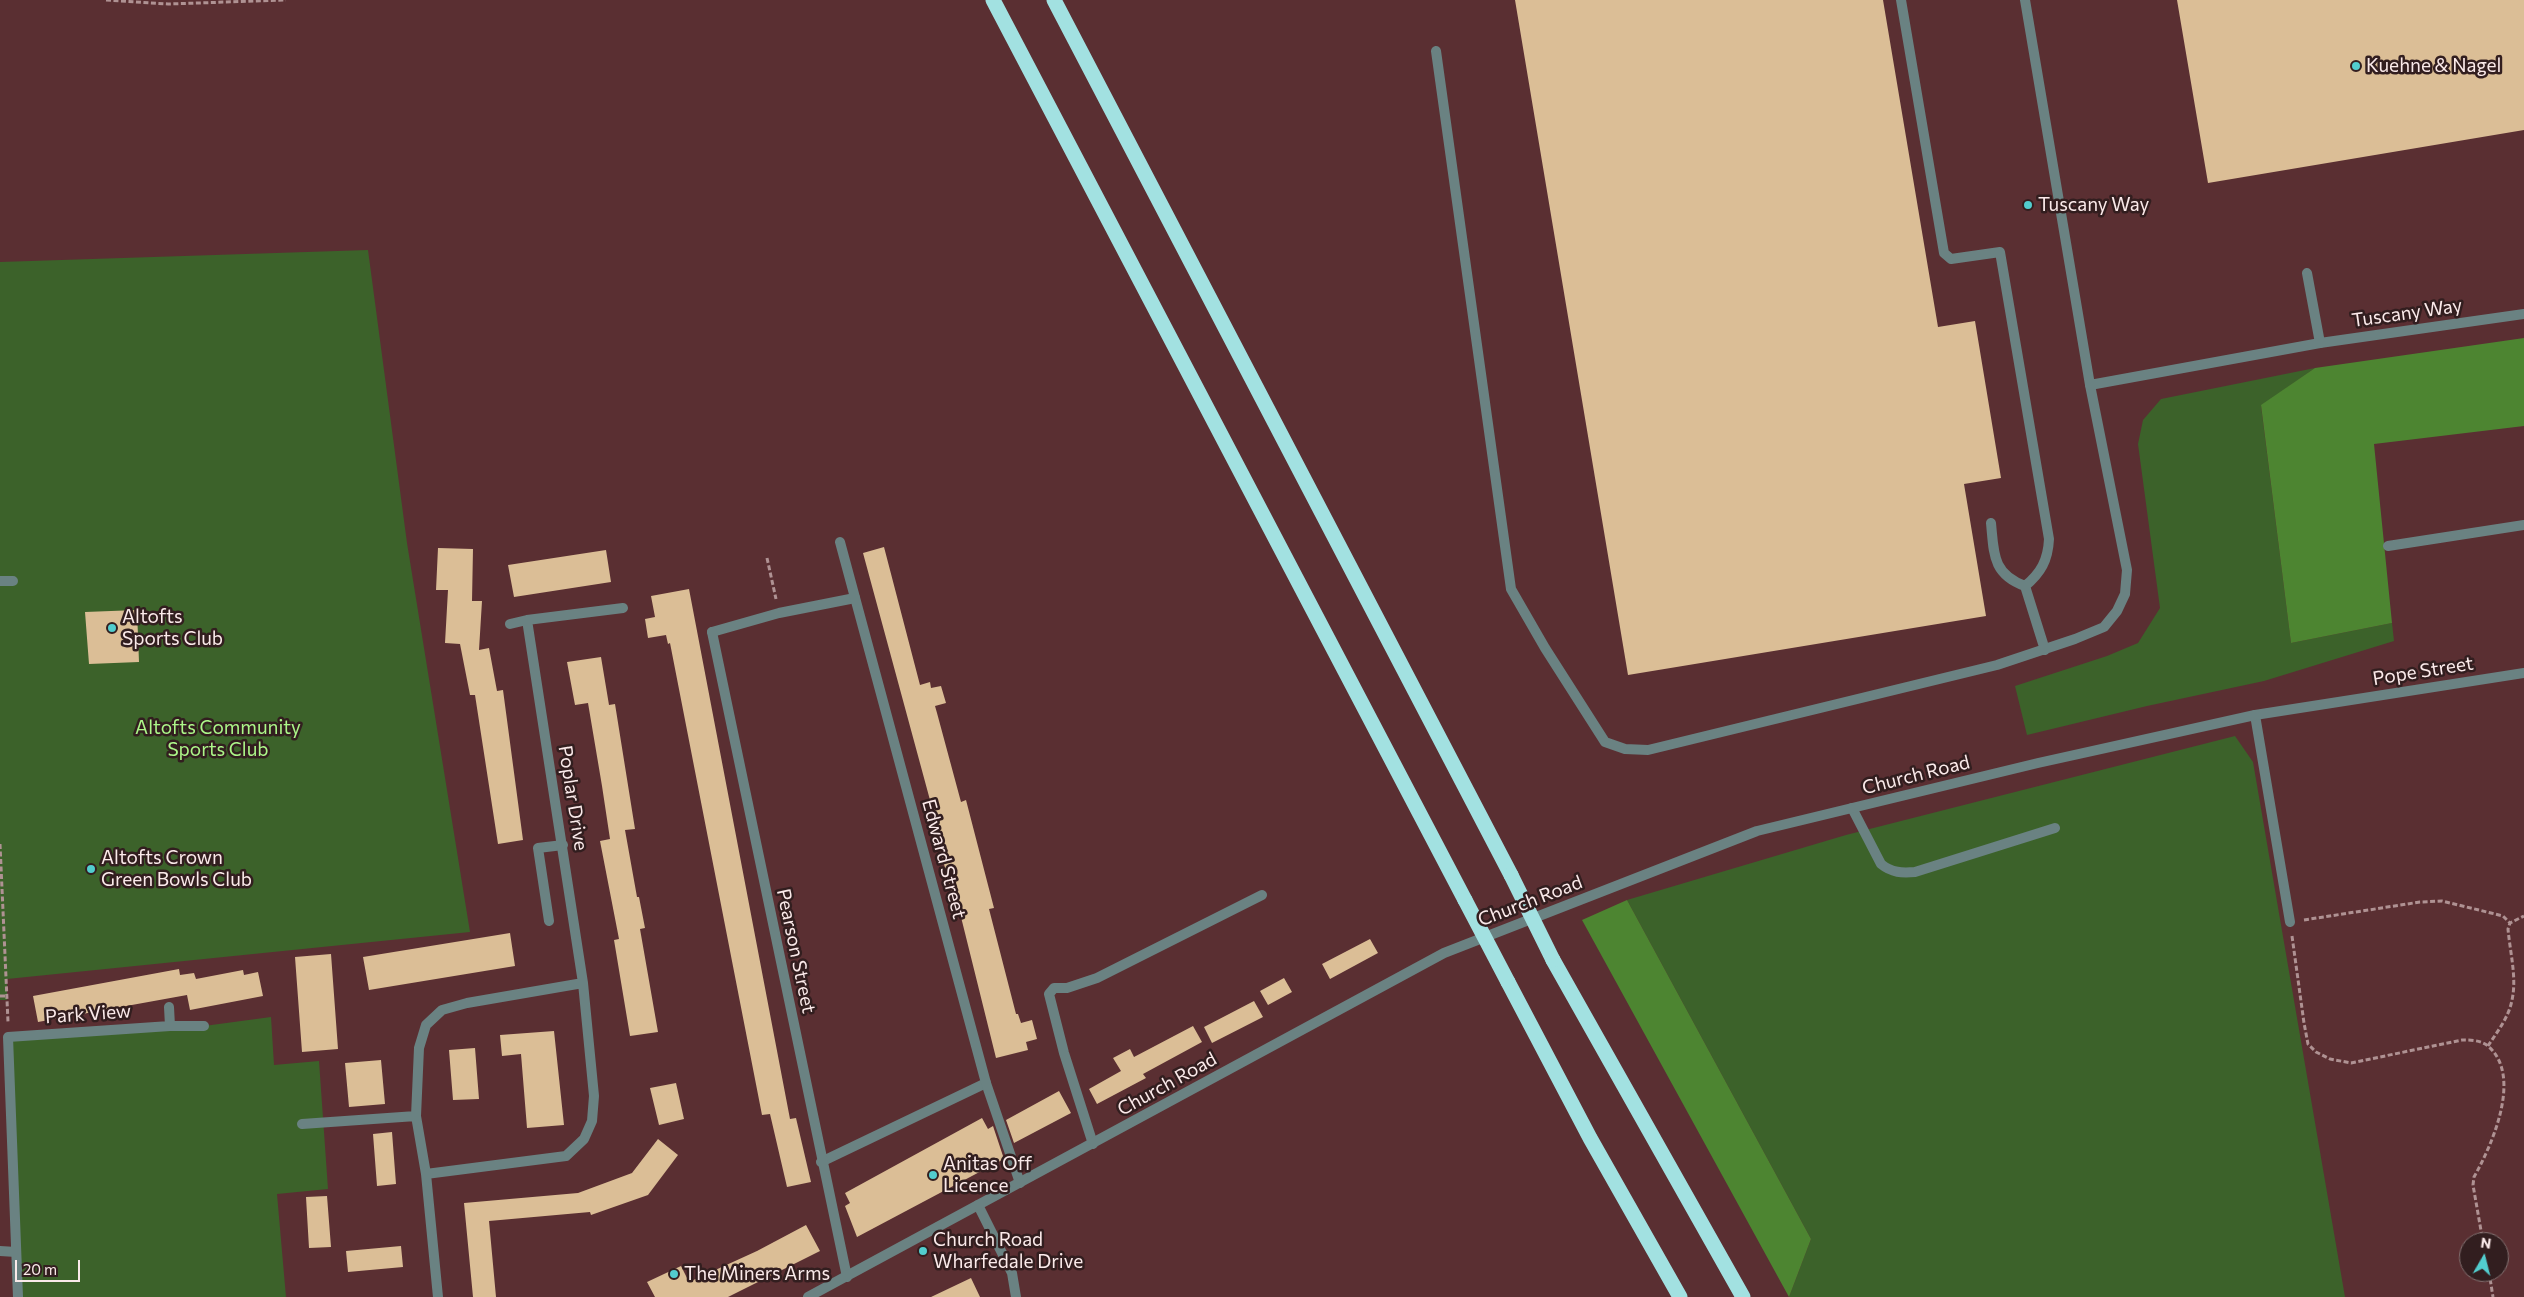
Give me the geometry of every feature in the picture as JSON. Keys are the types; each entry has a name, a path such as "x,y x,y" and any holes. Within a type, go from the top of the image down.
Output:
{"highway":[{"path":"993,0 1590,1138 1680,1297"},
{"path":"1054,0 1511,875 1553,960 1743,1297"}],"street":[{"path":"1901,0 1944,253 1950,259 2000,252 2049,539 2048,550 2040,573 2025,586"},
{"path":"1436,51 1510,589 1554,664 1605,742 1625,749 1648,750 1997,665 2045,650 2104,627 2117,611 2125,594 2127,570 2125,554 2090,385 2025,0"},
{"path":"2307,273 2320,343"},
{"name":"Tuscany Way","path":"2090,385 2320,343 2524,314"},
{"path":"1991,523 1998,566 2009,578 2025,586 2045,650"},
{"path":"2388,546 2524,525"},
{"name":"Edward Street","path":"840,542 986,1083 1020,1183"},
{"path":"0,582 13,582"},
{"path":"779,613 855,598"},
{"path":"510,624 527,620 623,608"},
{"name":"Pearson Street","path":"779,613 712,632 821,1162 847,1277"},
{"name":"Poplar Drive","path":"426,1174 566,1156 584,1139 592,1121 594,1096 583,983 527,620"},
{"name":"Pope Street","path":"2327,703 2524,673"},
{"name":"Church Road","path":"808,1297 1444,953 1757,831 2038,763 2255,715 2327,703"},
{"path":"2255,715 2290,922"},
{"path":"1852,808 1881,864 1889,870 1899,873 1915,872 2055,828"},
{"path":"549,921 538,848 563,845"},
{"path":"1093,1144 1064,1053 1049,994 1054,988 1068,988 1097,978 1262,895"},
{"path":"438,1297 426,1174 416,1116 419,1048 426,1025 442,1010 467,1003 583,983"},
{"path":"169,1007 170,1026"},
{"name":"Park View","path":"8,1037 170,1026 204,1026"},
{"path":"8,1037 18,1297"},
{"path":"821,1162 986,1083"},
{"path":"302,1124 416,1116"},
{"path":"978,1205 1012,1273 1016,1297"},
{"path":"0,1251 16,1252"}],"path":[{"path":"106,0 168,4 286,0"},
{"path":"767,558 779,613"},
{"path":"0,844 8,1037"},
{"path":"2481,1232 2473,1185 2474,1177 2498,1123 2504,1096 2501,1069 2488,1046 2479,1041 2462,1040 2351,1063 2330,1059 2316,1052 2308,1044 2290,922 2420,902 2442,901 2491,912 2503,916 2510,923"},
{"path":"2488,1046 2508,1014 2512,1000 2514,980 2508,929 2510,923 2524,916"},
{"path":"0,996 7,996"},
{"path":"2491,1282 2493,1297"}],"green space":[{"name":"Altofts Community Sports Club","path":"368,250 407,543 470,932 7,979 7,1000 0,1000 0,262"},
{"path":"2524,338 2524,426 2374,444 2392,623 2291,643 2261,405 2315,368"},
{"path":"2315,368 2261,406 2291,643 2392,623 2394,641 2264,681 2147,706 2027,735 2015,686 2107,656 2138,643 2160,608 2138,444 2143,420 2161,399"},
{"path":"2235,736 2253,762 2345,1297 1789,1297 1811,1239 1627,900 1846,835"},
{"path":"1627,900 1811,1239 1789,1297 1582,920"},
{"path":"271,1017 274,1065 319,1061 328,1189 277,1194 286,1297 18,1297 8,1037 204,1026"}],"building":[{"path":"1515,0 1883,0 1938,327 1975,321 2001,478 1964,484 1986,616 1628,675"},
{"name":"Kuehne & Nagel","path":"2177,0 2524,0 2524,130 2208,183"},
{"path":"884,547 920,685 930,682 931,688 941,686 946,703 935,706 961,802 966,800 994,908 989,909 1016,1014 1018,1014 1021,1023 1032,1020 1037,1039 1026,1042 1028,1050 996,1058 961,917 958,917 940,849 943,848 863,553"},
{"path":"438,548 473,549 472,601 482,601 479,650 489,648 497,691 503,690 523,840 498,844 475,695 470,695 460,644 445,643 448,590 436,590"},
{"path":"606,550 611,582 514,597 508,565"},
{"path":"689,589 790,1119 796,1118 811,1182 787,1187 770,1114 762,1115 670,643 668,644 666,635 648,638 645,619 655,617 651,596"},
{"name":"Altofts Sports Club","path":"137,610 139,662 89,664 85,612"},
{"path":"601,657 609,705 615,704 635,829 625,830 637,897 639,897 645,928 640,929 658,1032 630,1036 614,940 619,939 600,841 610,839 602,786 588,703 575,705 567,662"},
{"path":"510,933 515,966 369,990 363,957"},
{"path":"1370,939 1378,953 1330,979 1322,964"},
{"path":"331,954 338,1049 302,1052 295,957"},
{"path":"179,969 180,975 194,973 196,979 243,970 244,975 258,972 263,996 190,1010 187,995 38,1022 33,996"},
{"path":"1284,978 1292,992 1268,1005 1260,991"},
{"path":"1254,1001 1263,1017 1212,1043 1204,1027"},
{"path":"1193,1026 1202,1042 1143,1074 1146,1078 1097,1104 1089,1089 1121,1071 1113,1058 1130,1049 1134,1057"},
{"path":"554,1031 564,1125 527,1128 521,1054 502,1056 500,1035"},
{"path":"475,1048 479,1099 453,1100 449,1050"},
{"path":"381,1060 385,1104 349,1107 345,1063"},
{"path":"676,1083 684,1119 659,1125 650,1088"},
{"path":"1059,1091 1071,1113 1014,1143 1006,1120"},
{"path":"982,1118 988,1129 993,1126 1004,1159 857,1237 845,1206 850,1203 845,1193"},
{"path":"392,1132 396,1184 377,1186 373,1134"},
{"path":"658,1139 678,1155 648,1195 591,1215 590,1212 489,1221 496,1297 473,1297 464,1203 578,1193 632,1173"},
{"path":"327,1196 331,1247 309,1248 306,1197"},
{"path":"806,1225 820,1251 728,1297 655,1297 647,1282 681,1266 689,1282 757,1251"},
{"path":"401,1246 403,1267 348,1272 346,1251"},
{"path":"971,1278 980,1297 931,1297"}],"place":[{"name":"Kuehne & Nagel","path":"2356,66"},
{"name":"Tuscany Way","path":"2028,205"},
{"name":"Altofts Sports Club","path":"112,628"},
{"name":"Altofts Crown Green Bowls Club","path":"91,869"},
{"name":"Anitas Off Licence","path":"933,1175"},
{"name":"Church Road Wharfedale Drive","path":"923,1251"},
{"name":"The Miners Arms","path":"674,1274"}]}
